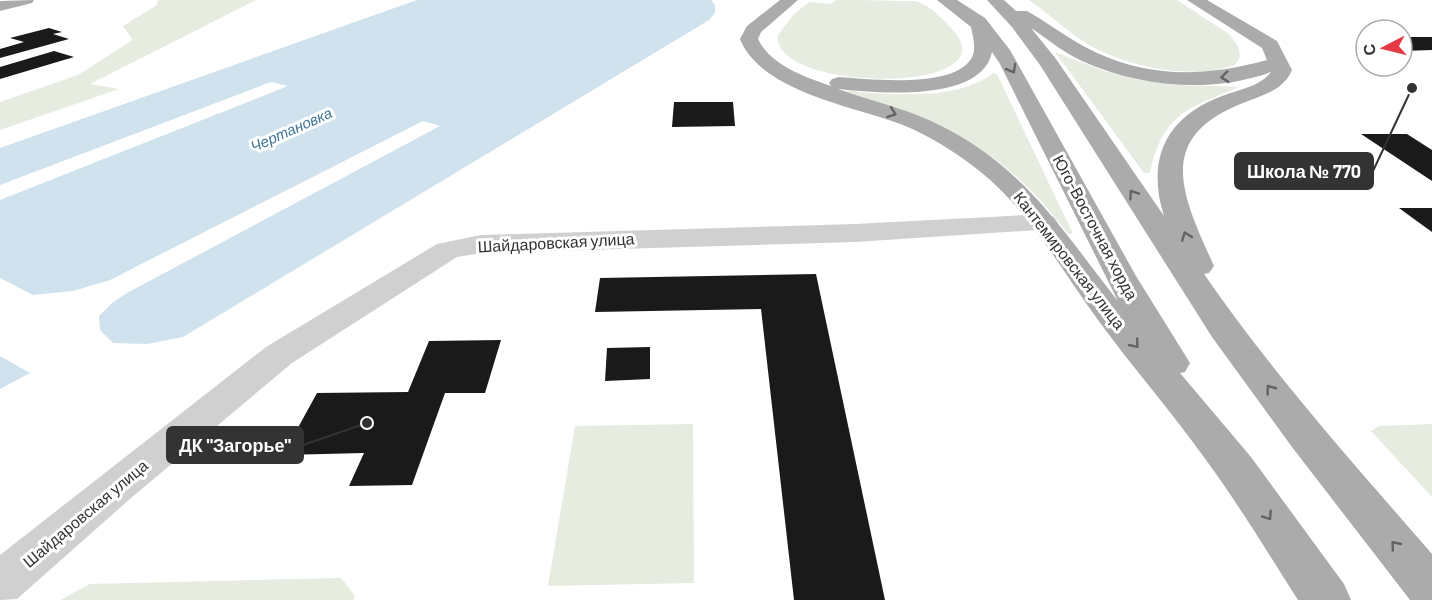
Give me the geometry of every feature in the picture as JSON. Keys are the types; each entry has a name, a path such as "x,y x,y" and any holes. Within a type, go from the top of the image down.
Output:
{"main road":[{"path":"0,6 26,0"},
{"name":"Кантемировская улица","path":"790,0 753,30 749,39 753,53 778,71 916,123 965,149 1006,179 1044,224 1110,312 1235,468 1326,600"},
{"name":"Юго-Восточная хорда","path":"945,0 990,8 1049,63 1224,329 1306,436 1432,590"},
{"path":"1195,0 1270,45 1282,70 1275,82 1205,112 1183,132 1170,158 1167,173 1170,192 1224,329"},
{"path":"778,71 827,81 867,85 903,86 941,81 971,71 979,64 984,51 990,8 1090,57 1149,74 1196,78 1231,76 1263,69 1278,58"},
{"name":"Юго-Восточная хорда","path":"990,8 994,38 1010,64 1120,276 1235,468"}],"street":[{"name":"Шайдаровская улица","path":"0,584 116,486 279,355 448,250 481,244 855,233 1044,224"}],"shaded area":[{"path":"158,0 256,0 90,84 119,89 0,130 0,102 78,75 133,40 123,26 157,5"},
{"path":"836,0 914,1 922,4 935,12 950,27 962,49 951,65 924,75 887,79 848,76 812,68 786,54 778,35 793,15 809,2 830,4"},
{"path":"1029,0 1177,0 1229,34 1238,46 1240,57 1235,65 1217,70 1176,71 1134,63 1096,49"},
{"path":"1055,52 1104,71 1140,80 1178,85 1239,87 1191,108 1170,125 1155,153 1150,173 1144,173"},
{"path":"993,73 997,74 1073,234 1068,234 1021,180 978,148 933,125 842,91 934,93 966,87"},
{"path":"693,424 694,583 548,586 575,426"},
{"path":"1432,424 1432,497 1371,431 1379,426"},
{"path":"341,578 355,596 353,600 60,600 90,584"}],"water":[{"path":"417,0 571,0 0,247 0,200 288,86 271,82 0,185 0,148"},
{"path":"594,0 711,0 715,5 715,13 709,20 183,337 147,344 113,343 100,330 99,316 127,293 440,126 423,121 110,280 73,291 33,295 0,278 0,269"},
{"path":"0,356 30,373 0,389"}],"building":[{"path":"49,28 62,32 53,34 69,39 0,58 0,49 24,42 10,38"},
{"path":"1414,37 1432,37 1432,50 1414,51"},
{"path":"54,51 74,57 0,79 0,67"},
{"path":"674,102 733,102 735,126 672,127"},
{"path":"1361,134 1407,134 1432,150 1432,181"},
{"path":"1399,208 1432,208 1432,232 1414,219"},
{"path":"816,274 885,600 794,600 761,309 595,312 600,278"},
{"path":"501,340 485,393 445,393 412,485 349,486 364,453 283,455 317,393 408,392 429,341"},
{"path":"650,347 650,379 605,381 607,348"}],"waterway":[{"name":"Чертановка","path":"0,258 582,0"}],"place":[{"name":"Школа № 770","path":"1412,88"},
{"name":"ДК \"Загорье\"","path":"367,423"}]}
